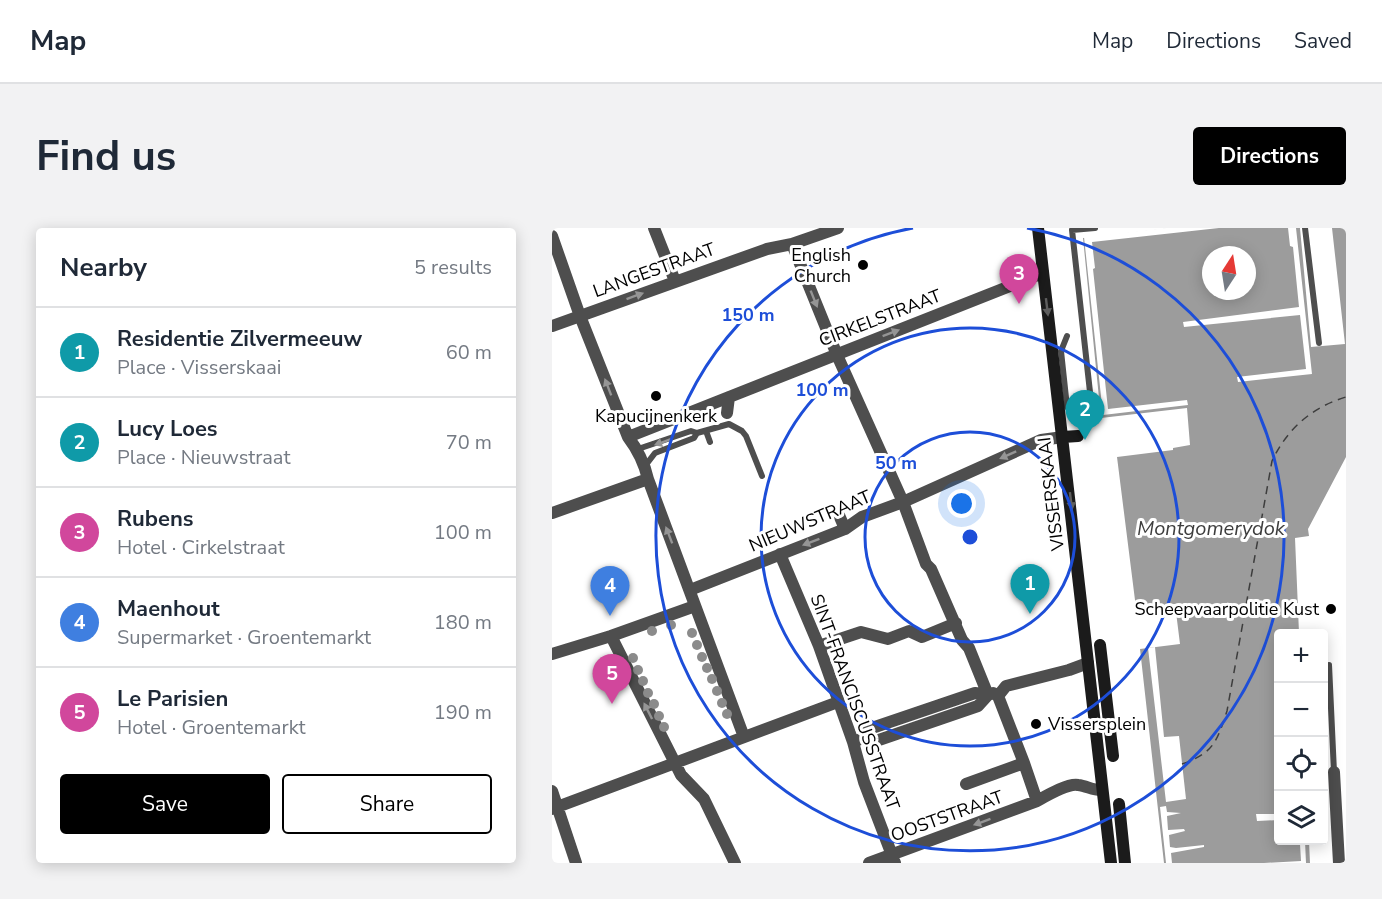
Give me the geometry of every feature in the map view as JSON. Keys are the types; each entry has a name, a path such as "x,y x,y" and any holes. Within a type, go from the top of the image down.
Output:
{"street":[{"path":"654,228 675,281"},
{"name":"LANGESTRAAT","path":"552,327 767,249 792,244 838,228"},
{"name":"VISSERSKAAI","path":"1038,228 1111,863"},
{"path":"552,236 580,316 628,436 638,449 744,737"},
{"path":"792,244 837,355 903,502 926,564 931,569 947,608 951,611 982,678 993,695 1024,763 1037,801 1048,794 1076,784 1102,790"},
{"name":"CIRKELSTRAAT","path":"628,436 1043,273"},
{"path":"724,419 729,397"},
{"name":"NIEUWSTRAAT","path":"690,590 845,529 862,517 903,502 1041,440 1078,436"},
{"path":"552,513 646,473"},
{"path":"839,515 845,529"},
{"name":"SINT-FRANCISCUSSTRAAT","path":"780,554 819,646 838,702 858,740 864,782 894,859"},
{"path":"552,654 695,606"},
{"path":"819,646 861,632 888,639 909,631 922,637 956,623"},
{"path":"611,636 681,775 704,799 735,863"},
{"path":"1100,645 1113,756"},
{"path":"858,740 869,729 975,693 993,695 1006,686 1070,670 1088,663"},
{"path":"555,808 838,702"},
{"path":"966,784 1024,763"},
{"path":"1334,772 1339,863"},
{"path":"552,791 555,808 576,863"},
{"name":"OOSTSTRAAT","path":"869,863 894,859 1037,801"},
{"path":"1119,804 1125,863"}],"lane":[{"path":"1093,419 1072,230 1095,228"},
{"path":"1305,228 1319,343"},
{"path":"1067,336 1061,351 1067,407"},
{"path":"638,449 691,431 697,433 706,431 724,419 746,436 762,476"},
{"path":"706,431 710,442"},
{"path":"646,473 656,453 694,438 697,433"},
{"path":"1329,665 1334,772"}],"water":[{"name":"Montgomerydok","path":"1171,228 1300,228 1311,347 1345,344 1332,228 1346,228 1346,457 1308,529 1309,536 1295,538 1299,629 1274,629 1274,845 1309,845 1310,863 1164,863 1140,649 1180,644 1175,604 1136,608 1117,457 1173,450 1173,448 1190,445 1187,408 1101,418 1083,238"}],"pier":[{"path":"1166,228 1219,228 1092,242 1108,409 1187,400 1188,405 1103,415 1084,237"},
{"path":"1288,228 1296,228 1312,374 1238,382 1237,377 1306,369 1300,315 1184,327 1183,322 1299,307 1293,247 1290,246"},
{"path":"1155,647 1164,737 1179,736 1186,799 1166,802 1148,648"},
{"path":"1166,806 1167,812 1181,813 1167,816 1168,830 1184,829 1185,831 1169,835 1170,847 1204,845 1204,847 1171,853 1172,863 1166,863 1160,807"},
{"path":"1256,814 1274,814 1274,820 1257,821"},
{"path":"1300,845 1305,845 1306,863 1264,863 1301,861"}],"ferry route":[{"path":"1182,764 1193,760 1213,745 1227,711 1272,461 1285,439 1302,421 1322,407 1346,397"}],"place":[{"name":"English Church","path":"863,265"},
{"name":"Rubens","path":"1019,304"},
{"name":"Kapucijnenkerk","path":"656,396"},
{"name":"Lucy Loes","path":"1085,440"},
{"name":"Scheepvaarpolitie Kust","path":"1331,609"},
{"name":"Residentie Zilvermeeuw","path":"1030,614"},
{"name":"Maenhout","path":"610,616"},
{"name":"Le Parisien","path":"612,704"},
{"name":"Vissersplein","path":"1036,724"}]}
